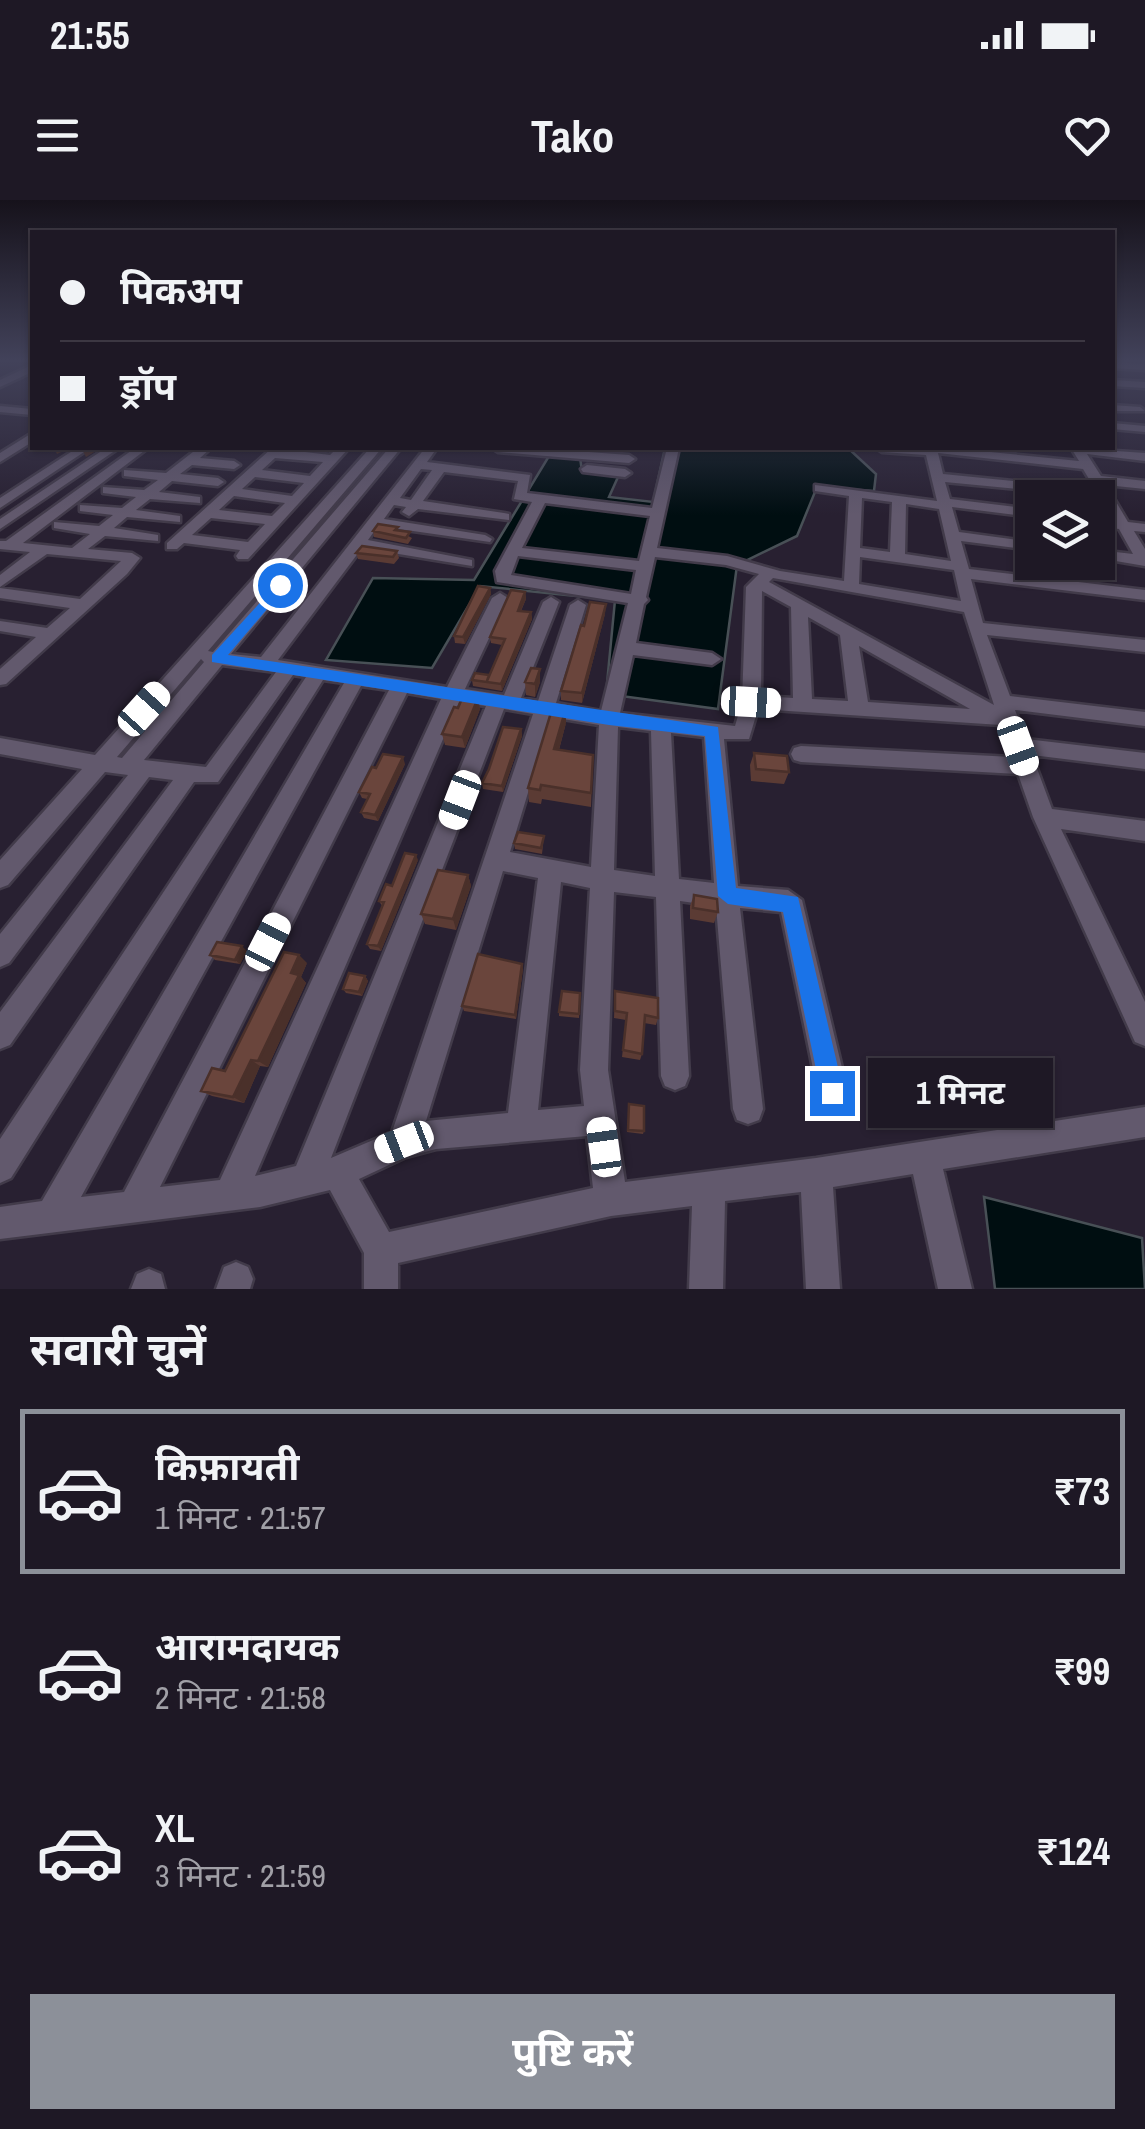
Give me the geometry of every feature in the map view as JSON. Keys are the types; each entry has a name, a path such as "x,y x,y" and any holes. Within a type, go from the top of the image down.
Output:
{"street":[{"path":"1115,426 1145,429"},
{"path":"0,458 30,438"},
{"path":"0,504 81,450"},
{"path":"0,525 110,450"},
{"path":"4,545 139,450"},
{"path":"77,552 203,450"},
{"path":"332,460 276,451 176,542 247,551 276,521 313,480 332,460 341,450"},
{"path":"0,877 374,450"},
{"path":"0,954 218,658 394,450"},
{"path":"520,450 629,460"},
{"path":"612,1200 594,1070 609,719 673,450"},
{"path":"1088,466 930,450 1003,712 1044,818 1145,1032"},
{"path":"1079,450 1096,480"},
{"path":"1086,450 1145,457"},
{"path":"2,750 206,777 216,772 276,667 361,543 388,524 404,503 427,456 525,478 519,496 660,513"},
{"path":"578,468 629,460"},
{"path":"620,489 629,460"},
{"path":"189,461 234,465"},
{"path":"252,473 313,480"},
{"path":"129,474 218,482"},
{"path":"937,477 1015,485"},
{"path":"1115,482 1145,485"},
{"path":"820,488 1015,512"},
{"path":"108,490 195,500"},
{"path":"231,492 295,500"},
{"path":"851,588 856,493"},
{"path":"540,499 503,579 640,600"},
{"path":"897,558 899,499"},
{"path":"404,503 504,517"},
{"path":"86,508 175,519"},
{"path":"1115,510 1145,561"},
{"path":"208,514 276,521"},
{"path":"388,524 485,540"},
{"path":"1115,524 1145,528"},
{"path":"59,525 153,538"},
{"path":"953,536 1015,544"},
{"path":"361,543 467,563"},
{"path":"0,679 10,660 51,634 132,558 4,545"},
{"path":"0,582 44,548"},
{"path":"853,551 1137,594 1145,616"},
{"path":"513,552 727,561 1003,712"},
{"path":"1115,557 1145,561"},
{"path":"0,566 18,569"},
{"path":"192,655 609,719 745,732 751,702 754,588 764,578"},
{"path":"764,578 851,588 974,618 1145,646"},
{"path":"0,593 83,605"},
{"path":"230,1195 453,694 500,598"},
{"path":"306,1181 504,702 551,602"},
{"path":"799,603 804,705"},
{"path":"404,1142 578,605"},
{"path":"0,626 51,634"},
{"path":"848,630 860,709"},
{"path":"627,648 712,659"},
{"path":"0,1167 317,675"},
{"path":"51,1218 355,680"},
{"path":"132,1209 401,686"},
{"path":"751,702 1145,718"},
{"path":"661,725 676,1076"},
{"path":"713,731 748,1109"},
{"path":"801,754 1022,756 1145,762"},
{"path":"0,1035 188,775"},
{"path":"1044,818 1145,830"},
{"path":"494,860 600,879 791,904 832,1093"},
{"path":"521,1127 551,870"},
{"path":"0,1223 132,1209 306,1181 338,1172 404,1142 436,1134 600,1120"},
{"path":"382,1250 612,1200 816,1174 1145,1122"},
{"path":"924,1156 955,1289"},
{"path":"338,1172 382,1250 381,1289"},
{"path":"816,1174 824,1289"},
{"path":"706,1289 709,1188"}],"shaded area":[{"path":"665,450 850,450 876,474 874,491 817,487 797,536 737,565 718,709 606,694 615,600 480,586 432,668 326,660 373,578 474,580 549,456 580,457 582,472 618,477 609,497 653,502"},
{"path":"984,1197 1142,1238 1145,1289 995,1289"}],"building":[{"path":"378,524 410,532 406,538 373,531"},
{"path":"362,546 397,551 393,557 356,553"},
{"path":"478,586 490,588 463,637 454,636"},
{"path":"511,590 525,592 518,611 531,612 501,684 472,680 475,673 489,675 487,681 505,639 490,637"},
{"path":"590,602 606,604 582,693 561,691 581,625 584,626"},
{"path":"531,668 540,669 535,684 525,682"},
{"path":"463,696 478,698 462,737 442,734 454,707 458,708"},
{"path":"553,706 566,708 554,749 593,755 591,793 541,785 540,790 528,788"},
{"path":"503,727 521,729 502,786 482,783 489,769"},
{"path":"754,753 787,756 789,772 756,769"},
{"path":"383,754 403,757 375,815 361,812 370,794 359,792"},
{"path":"518,832 544,836 541,848 514,843"},
{"path":"405,853 416,855 378,946 367,944 384,902 379,901 386,884 392,886"},
{"path":"438,870 468,875 453,919 421,914"},
{"path":"694,895 717,899 718,912 693,908"},
{"path":"217,942 242,946 235,960 210,955"},
{"path":"284,952 299,955 291,973 299,975 258,1061 251,1060 233,1097 201,1091 212,1068 225,1071"},
{"path":"478,954 522,964 515,1015 462,1006"},
{"path":"349,973 365,976 359,992 343,989"},
{"path":"562,991 580,993 579,1014 559,1012"},
{"path":"615,991 658,998 658,1018 645,1015 642,1054 623,1050 627,1013 615,1011"},
{"path":"629,1104 644,1106 644,1131 628,1130"}],"route":[{"path":"280,585 218,658 609,719 713,731 728,896 788,901 794,908 832,1093"}]}
